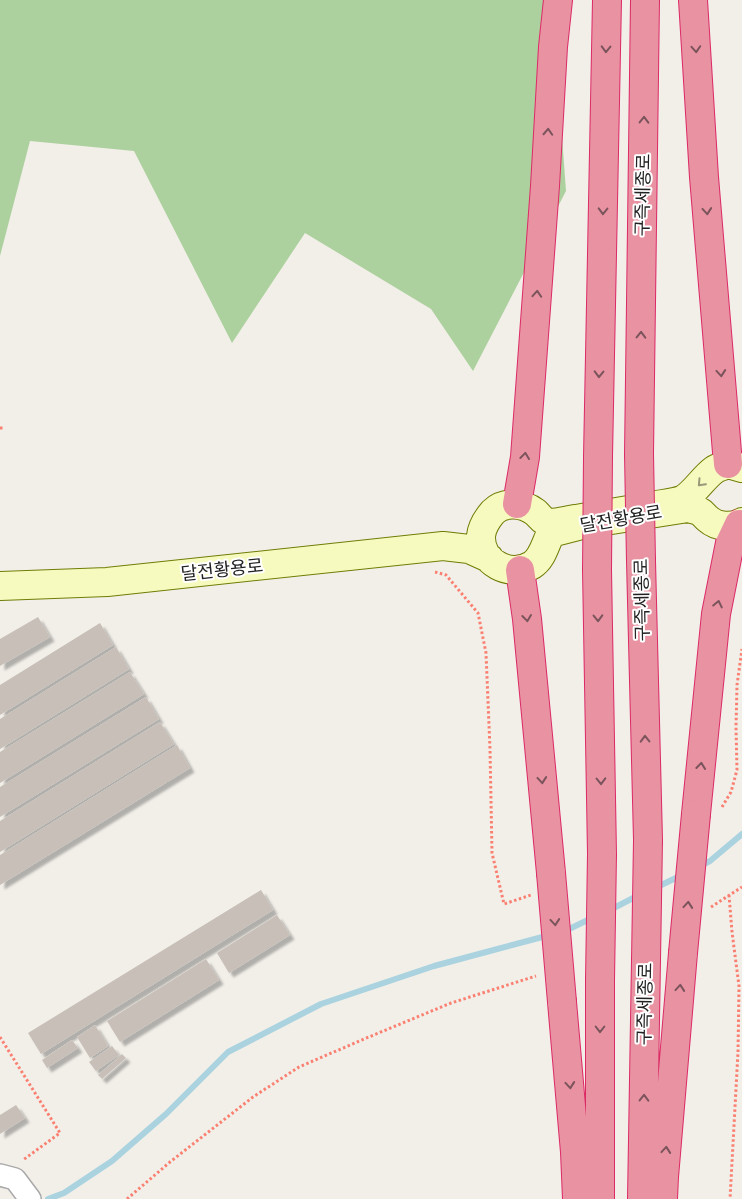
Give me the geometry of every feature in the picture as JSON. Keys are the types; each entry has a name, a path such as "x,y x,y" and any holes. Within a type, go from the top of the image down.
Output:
{"highway":[{"path":"516,504 525,457 553,47 558,0"},
{"path":"600,1199 602,854 597,570 607,0"},
{"name":"구즉세종로","path":"642,1199 648,840 639,454 645,0"},
{"path":"692,0 704,177 735,466"},
{"path":"664,1199 664,1177 683,953 716,614 730,543 740,523"},
{"path":"520,570 527,619 562,1002 575,1152 577,1199"}],"main road":[{"name":"달전황용로","path":"0,586 107,582 443,546 470,537 495,510 508,505 516,504 523,506 549,523 661,504 683,499 696,489 715,469 735,466"},
{"name":"달전황용로","path":"443,546 469,549 489,558 492,562 505,569 520,570 533,564 543,553 551,533 586,524 688,508 701,512 718,525 726,526 740,523"},
{"path":"485,522 481,536 484,550 489,558"}],"street":[{"path":"6,1176 30,1199"}],"path":[{"path":"706,910 742,887"},
{"path":"729,895 739,986 738,1052 730,1199"},
{"path":"127,1199 170,1162 253,1097 299,1067 452,1003 542,974"},
{"path":"0,1037 60,1132 6,1176"}],"green space":[{"path":"0,0 552,0 566,191 473,371 431,309 305,233 232,343 134,151 30,141 0,256"}],"building":[{"path":"38,617 50,637 0,666 0,639"},
{"path":"100,623 113,645 0,715 0,685"},
{"path":"116,647 129,669 0,749 0,719"},
{"path":"130,672 144,694 0,783 0,752"},
{"path":"146,697 159,719 0,817 0,787"},
{"path":"160,722 174,744 0,852 0,821"},
{"path":"177,745 190,768 0,885 0,855"},
{"path":"261,890 273,910 41,1054 28,1033"},
{"path":"277,915 290,935 229,973 217,953"},
{"path":"206,959 219,980 120,1042 107,1021"},
{"path":"95,1025 108,1046 90,1058 77,1037"},
{"path":"72,1040 78,1048 47,1068 42,1060"},
{"path":"112,1046 119,1055 96,1071 89,1062"},
{"path":"122,1054 126,1058 102,1079 98,1075"},
{"path":"16,1105 25,1118 0,1134 0,1115"}],"waterway":[{"path":"698,867 710,861 742,834"},
{"path":"655,888 682,875"},
{"path":"608,911 639,895"},
{"path":"563,932 594,917"},
{"path":"48,1199 64,1193 112,1161 166,1114 228,1052 321,1004 434,966 550,935"}]}
